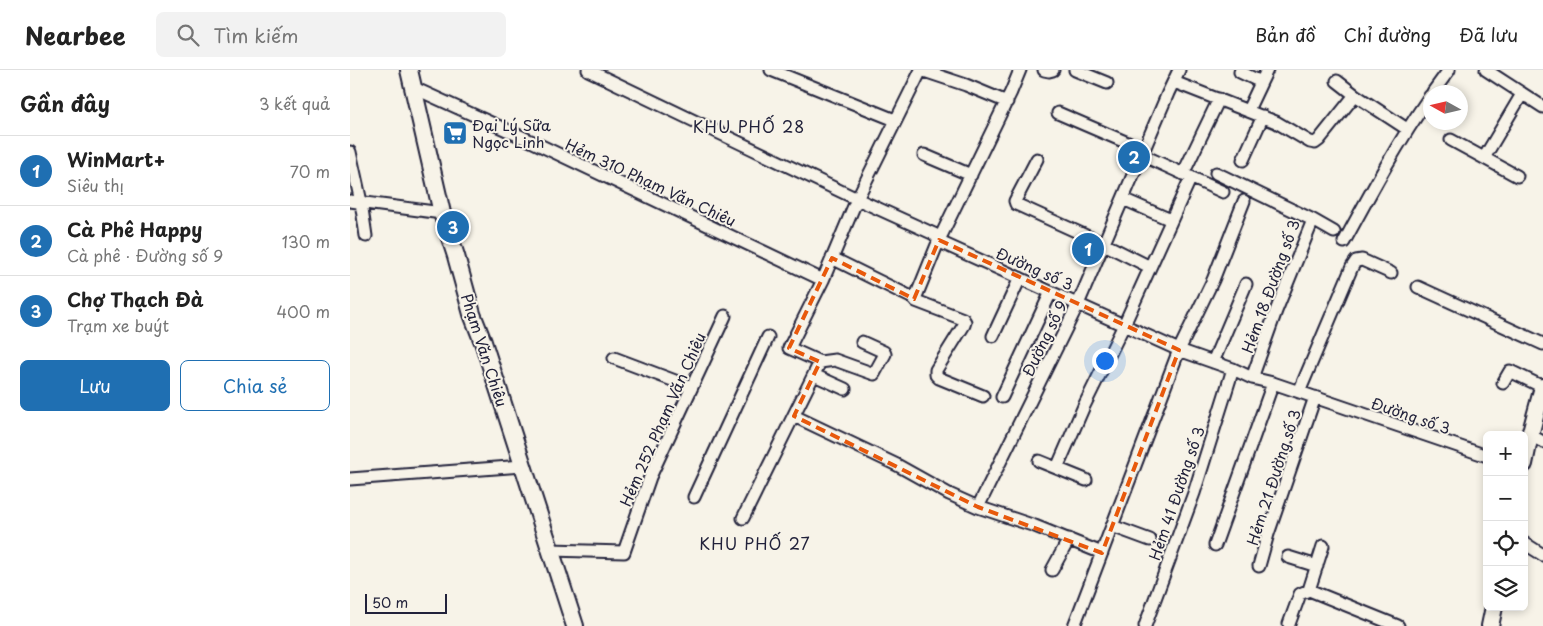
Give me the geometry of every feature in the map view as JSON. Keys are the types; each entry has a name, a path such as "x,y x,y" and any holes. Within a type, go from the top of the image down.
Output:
{"main road":[{"name":"Phạm Văn Chiêu","path":"409,70 442,213 472,314 483,342 575,626"},
{"path":"1528,455 1536,438 1543,387"},
{"path":"1490,626 1493,611"}],"street":[{"name":"Đường số 3","path":"588,70 857,200 934,234 942,243 1179,350 1233,369 1252,378 1273,383 1483,455"},
{"path":"771,70 895,120"},
{"path":"862,342 885,354 874,374 835,360 820,362 789,348 823,280 857,200 921,70 966,85 1007,102"},
{"path":"915,299 939,240 1007,102 1020,70"},
{"path":"1044,70 1049,72 1053,70"},
{"path":"1075,70 1107,83"},
{"name":"Đường số 9","path":"978,507 1078,304 1179,70"},
{"path":"1241,70 1240,72 1261,82"},
{"path":"1248,110 1267,70"},
{"path":"1438,85 1449,70"},
{"path":"1486,70 1543,106"},
{"path":"1174,82 1263,116 1315,143 1355,94"},
{"path":"1337,82 1407,129"},
{"name":"Hẻm 310 Phạm Văn Chiêu","path":"412,87 534,142 823,280"},
{"path":"1484,158 1522,94"},
{"path":"1057,468 1084,406 1150,268 1219,99"},
{"path":"1344,242 1382,170 1423,106"},
{"path":"1058,113 1223,192"},
{"path":"1243,160 1263,116"},
{"path":"1451,140 1516,176"},
{"path":"350,152 356,202 366,236"},
{"path":"924,155 971,175"},
{"path":"1037,159 1015,201 1016,204 1104,244 1150,268"},
{"name":"Hẻm 18 Đường số 3","path":"1216,173 1313,220 1276,311 1252,378"},
{"path":"1123,199 1171,220"},
{"path":"1074,626 1179,350 1213,280 1244,201"},
{"path":"356,202 442,213"},
{"path":"1313,220 1334,232"},
{"path":"832,258 916,301 963,319 964,325 936,370 936,375 939,378 983,396"},
{"path":"1299,392 1352,267 1356,262 1362,260 1391,273"},
{"path":"992,336 1020,278"},
{"path":"1213,362 1246,284"},
{"path":"1418,287 1543,344"},
{"path":"1002,397 1051,292"},
{"name":"Hẻm 252 Phạm Văn Chiêu","path":"550,550 624,552 650,478 725,316"},
{"path":"694,496 768,337"},
{"path":"614,358 691,387"},
{"path":"743,518 820,362"},
{"name":"Hẻm 41 Đường số 3","path":"1145,626 1194,493 1233,369"},
{"path":"1504,383 1510,371 1543,387"},
{"path":"814,375 844,389"},
{"path":"1215,546 1273,383"},
{"name":"Hẻm 21 Đường số 3","path":"1259,566 1268,534 1315,397"},
{"path":"794,416 897,465 949,494 978,507 1069,538 1102,553"},
{"path":"1039,461 1086,480"},
{"path":"350,479 523,466"},
{"path":"1114,520 1150,540"},
{"path":"1052,570 1069,538"},
{"path":"1309,590 1323,546"},
{"path":"1528,546 1543,555"},
{"path":"1288,557 1317,566"},
{"path":"1289,624 1300,594 1309,590 1398,626"}],"highlighted area":[{"path":"939,240 1179,350 1102,553 978,507 794,416 820,362 789,348 832,258 914,299"}],"place":[{"name":"Đại Lý Sữa Ngọc Linh","path":"455,133"},
{"name":"Cà Phê Happy","path":"1134,157"},
{"name":"Chợ Thạch Đà","path":"453,227"},
{"name":"WinMart+","path":"1088,249"}],"district":[{"name":"KHU PHỐ 28","path":"749,126"},
{"name":"KHU PHỐ 27","path":"755,543"}]}
